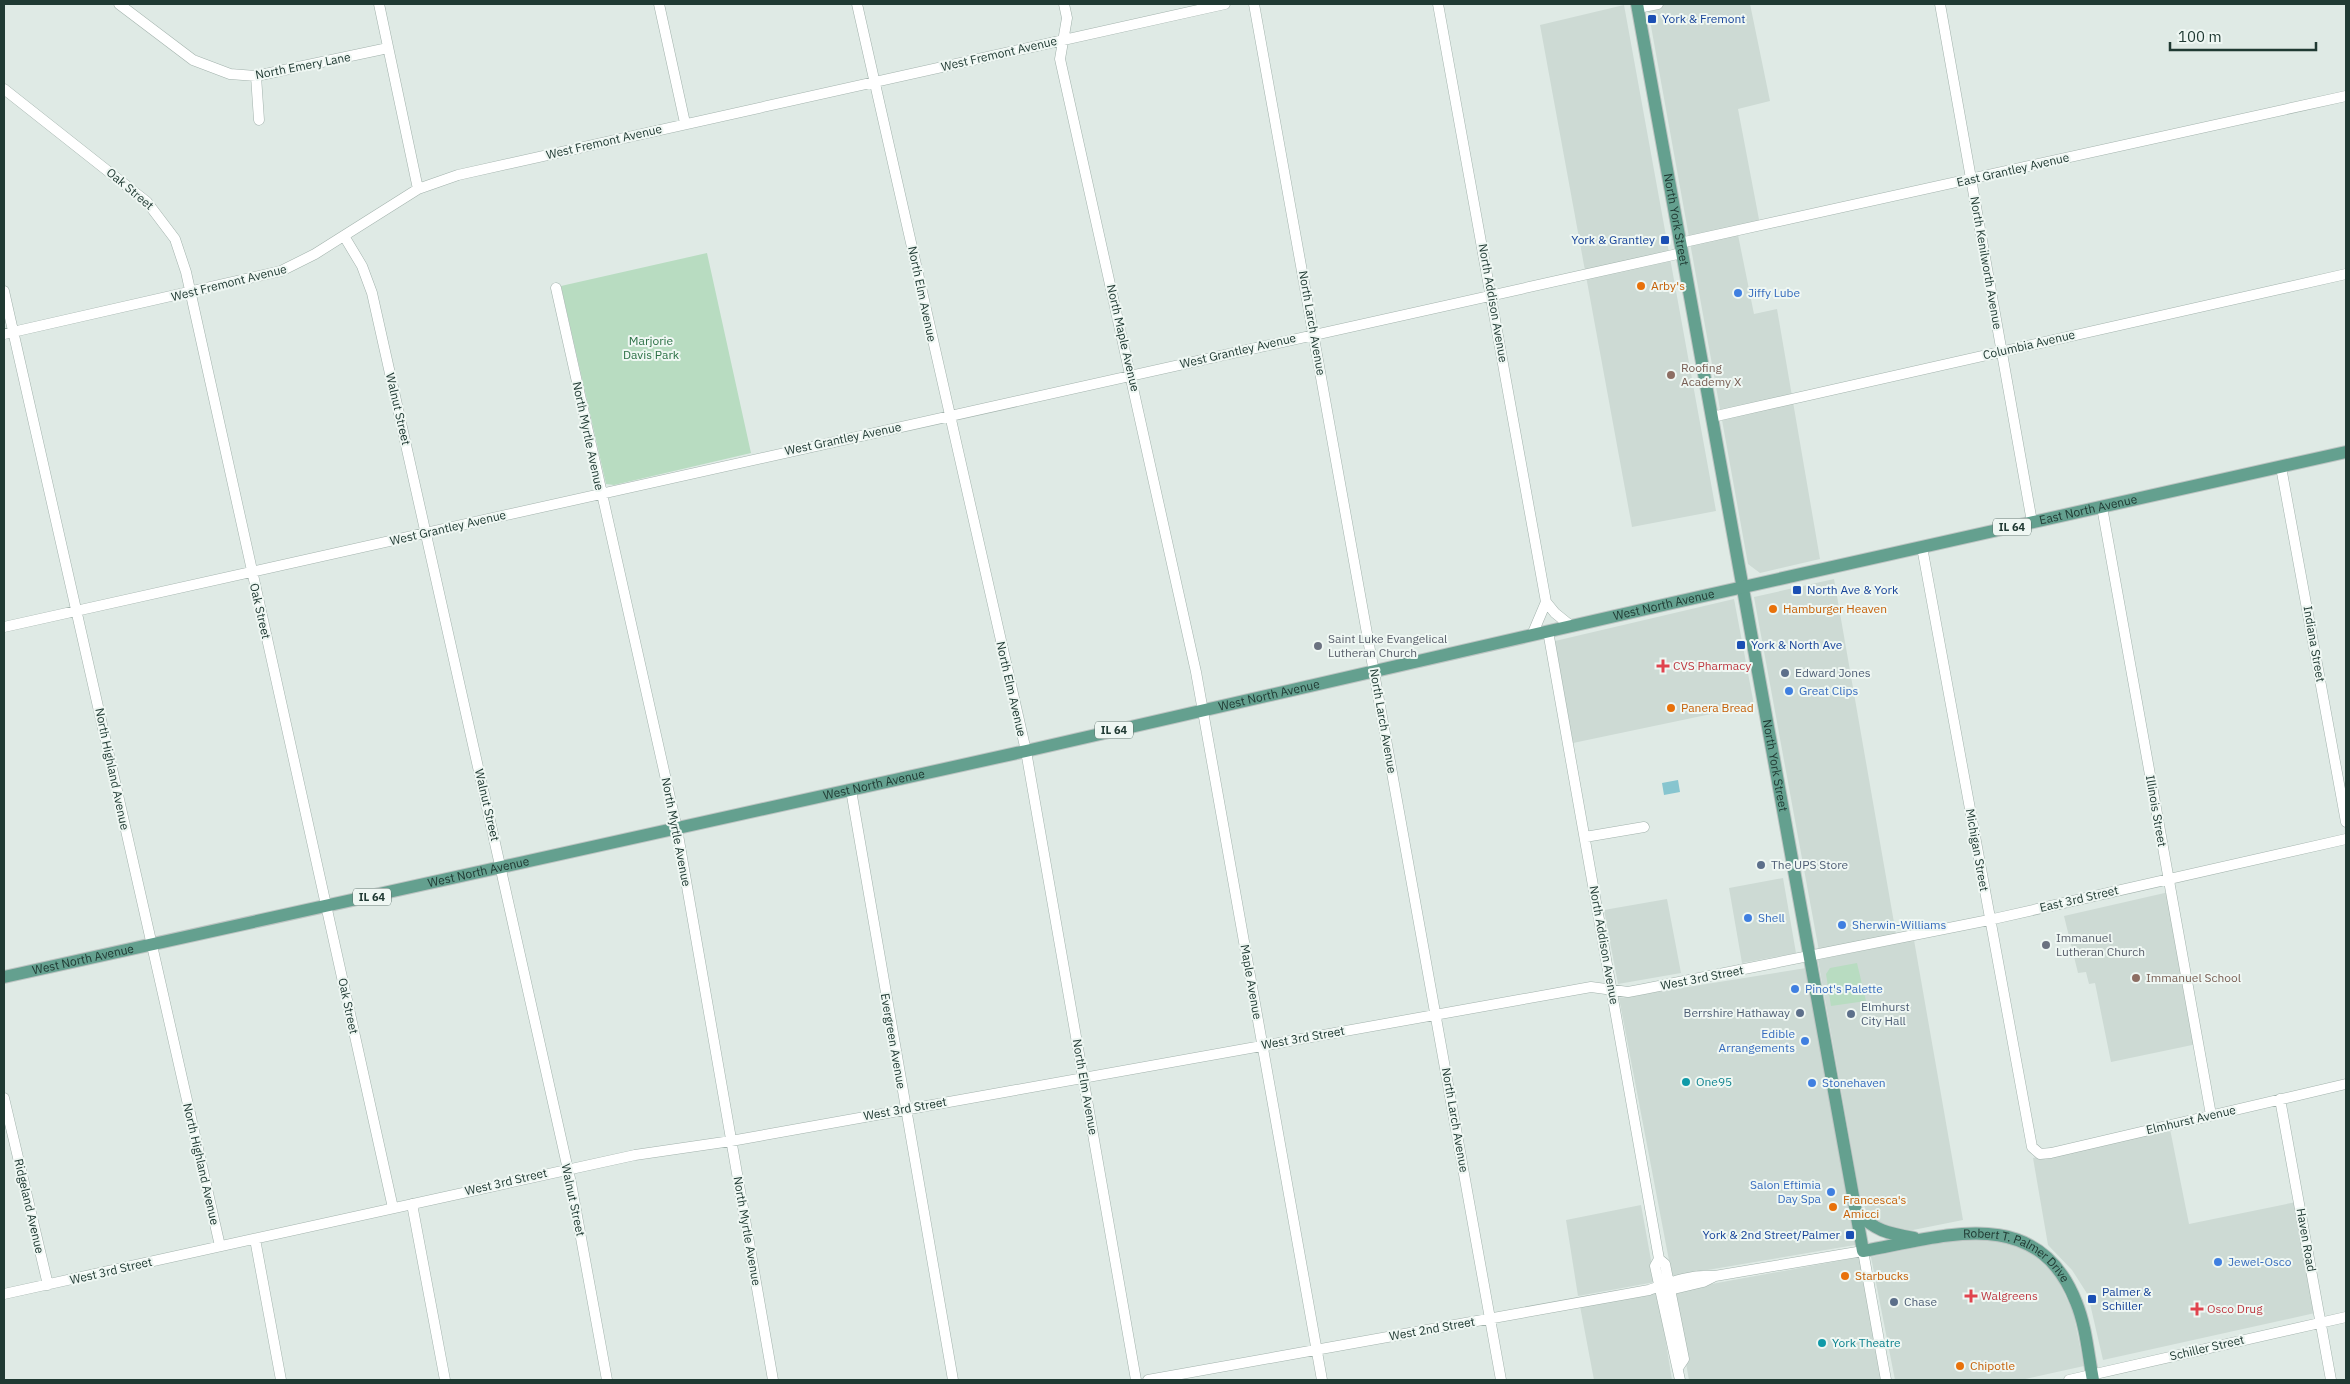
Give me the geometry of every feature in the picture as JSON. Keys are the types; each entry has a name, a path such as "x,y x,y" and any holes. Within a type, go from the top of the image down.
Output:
{"main road":[{"name":"North York Street","path":"1638,6 1862,1251"},
{"name":"East North Avenue","path":"1742,587 2346,452"},
{"name":"West North Avenue","path":"4,977 1026,751 1742,587"},
{"path":"1855,1211 1871,1226 1892,1234 1924,1239"},
{"name":"Robert T. Palmer Drive","path":"1862,1251 1965,1232 1998,1234 2023,1242 2047,1258 2067,1282 2077,1303 2093,1378"}],"street":[{"name":"North Emery Lane","path":"119,4 193,60 217,71 244,76 256,76 388,48"},
{"path":"379,4 418,189"},
{"path":"659,4 685,123"},
{"name":"North Elm Avenue","path":"857,4 1026,751 1136,1380"},
{"name":"North Maple Avenue","path":"1064,4 1067,18 1060,59 1196,672"},
{"name":"West Fremont Avenue","path":"4,334 281,271 315,254 418,189 458,175 1225,4"},
{"name":"North Larch Avenue","path":"1254,4 1501,1380"},
{"name":"North Addison Avenue","path":"1438,4 1492,294 1546,602"},
{"path":"1638,6 1658,4"},
{"name":"North Kenilworth Avenue","path":"1940,4 2032,522"},
{"path":"256,76 259,120"},
{"name":"Oak Street","path":"4,89 147,202 157,212 176,239 186,272 189,293 393,1208"},
{"name":"East Grantley Avenue","path":"1681,248 1971,180 2346,96"},
{"name":"Walnut Street","path":"344,236 370,284 502,868 567,1168 608,1380"},
{"name":"West Grantley Avenue","path":"4,627 1492,294 1681,248"},
{"name":"Columbia Avenue","path":"1712,418 2346,274"},
{"name":"North Myrtle Avenue","path":"556,288 600,493 677,829 773,1380"},
{"name":"North Highland Avenue","path":"4,291 15,332 220,1246"},
{"name":"Indiana Street","path":"2282,467 2346,822"},
{"name":"Illinois Street","path":"2102,507 2211,1115"},
{"name":"Michigan Street","path":"1922,547 2030,1141 2036,1152"},
{"path":"1546,602 1554,613 1571,626"},
{"path":"1532,635 1546,602"},
{"name":"North Addison Avenue","path":"1548,631 1659,1259 1655,1266 1665,1288 1681,1364 1680,1380"},
{"name":"Maple Avenue","path":"1196,672 1322,1380"},
{"name":"Evergreen Avenue","path":"851,790 953,1380"},
{"path":"1585,837 1644,827"},
{"name":"East 3rd Street","path":"1810,957 1989,920 2346,839"},
{"name":"West 3rd Street","path":"4,1294 567,1168 634,1155 731,1141 1591,987 1628,992 1810,957"},
{"name":"Elmhurst Avenue","path":"2036,1152 2051,1153 2346,1084"},
{"name":"Ridgeland Avenue","path":"4,1098 48,1285"},
{"name":"Haven Road","path":"2280,1099 2331,1380"},
{"path":"412,1204 444,1380"},
{"path":"255,1239 281,1380"},
{"name":"West 2nd Street","path":"1148,1380 1665,1288 1701,1275 1715,1276 1862,1251"},
{"name":"North York Street","path":"1862,1251 1886,1380"},
{"name":"Schiller Street","path":"2069,1380 2093,1378 2346,1317"}],"shaded area":[{"path":"1647,4 1750,4 1770,101 1738,109 1761,230 1738,235 1754,314 1777,309 1820,559 1760,573 1748,564"},
{"path":"1624,5 1716,511 1632,527 1540,25"},
{"path":"1834,579 1896,934 1819,951 1754,597"},
{"path":"1734,599 1754,705 1573,743 1555,641"},
{"path":"1783,878 1796,953 1742,963 1729,888"},
{"name":"Immanuel School","path":"2169,892 2197,1044 2111,1062 2095,983 2089,984 2086,972 2078,973 2064,916"},
{"path":"1667,899 1681,973 1618,984 1604,910"},
{"path":"1914,940 1963,1220 1913,1230 1886,1229 1868,1215 1860,1196 1818,960"},
{"path":"1806,968 1855,1245 1672,1276 1619,998"},
{"path":"2170,1129 2189,1224 2296,1202 2315,1313 2103,1360 2088,1295 2072,1270 2048,1245 2033,1158"},
{"path":"1641,1205 1655,1282 1578,1296 1566,1220"},
{"path":"1968,1237 2000,1240 2032,1253 2056,1276 2073,1312 2084,1366 2021,1380 1895,1380 1871,1257"},
{"path":"1860,1257 1881,1380 1689,1380 1673,1291"},
{"path":"1658,1293 1672,1380 1594,1380 1580,1306"}],"green space":[{"name":"Marjorie Davis Park","path":"707,253 751,453 614,485 606,484 561,286"},
{"path":"1857,963 1866,1001 1831,1006 1826,974 1830,968"}],"water":[{"path":"1678,780 1680,792 1664,795 1662,783"}],"place":[{"name":"York & Fremont","path":"1652,19"},
{"name":"York & Grantley","path":"1665,240"},
{"name":"Arby's","path":"1641,286"},
{"name":"Jiffy Lube","path":"1738,293"},
{"name":"Roofing Academy X","path":"1671,375"},
{"name":"North Ave & York","path":"1797,590"},
{"name":"Hamburger Heaven","path":"1773,609"},
{"name":"York & North Ave","path":"1741,645"},
{"name":"Saint Luke Evangelical Lutheran Church","path":"1318,646"},
{"name":"CVS Pharmacy","path":"1663,666"},
{"name":"Edward Jones","path":"1785,673"},
{"name":"Great Clips","path":"1789,691"},
{"name":"Panera Bread","path":"1671,708"},
{"name":"The UPS Store","path":"1761,865"},
{"name":"Shell","path":"1748,918"},
{"name":"Sherwin-Williams","path":"1842,925"},
{"name":"Immanuel Lutheran Church","path":"2046,945"},
{"name":"Immanuel School","path":"2136,978"},
{"name":"Pinot's Palette","path":"1795,989"},
{"name":"Berrshire Hathaway","path":"1800,1013"},
{"name":"Elmhurst City Hall","path":"1851,1014"},
{"name":"Edible Arrangements","path":"1805,1041"},
{"name":"One95","path":"1686,1082"},
{"name":"Stonehaven","path":"1812,1083"},
{"name":"Salon Eftimia Day Spa","path":"1831,1192"},
{"name":"Francesca's Amicci","path":"1833,1207"},
{"name":"York & 2nd Street/Palmer","path":"1850,1235"},
{"name":"Jewel-Osco","path":"2218,1262"},
{"name":"Starbucks","path":"1845,1276"},
{"name":"Walgreens","path":"1971,1296"},
{"name":"Palmer & Schiller","path":"2092,1299"},
{"name":"Chase","path":"1894,1302"},
{"name":"Osco Drug","path":"2197,1309"},
{"name":"York Theatre","path":"1822,1343"},
{"name":"Chipotle","path":"1960,1366"}]}
